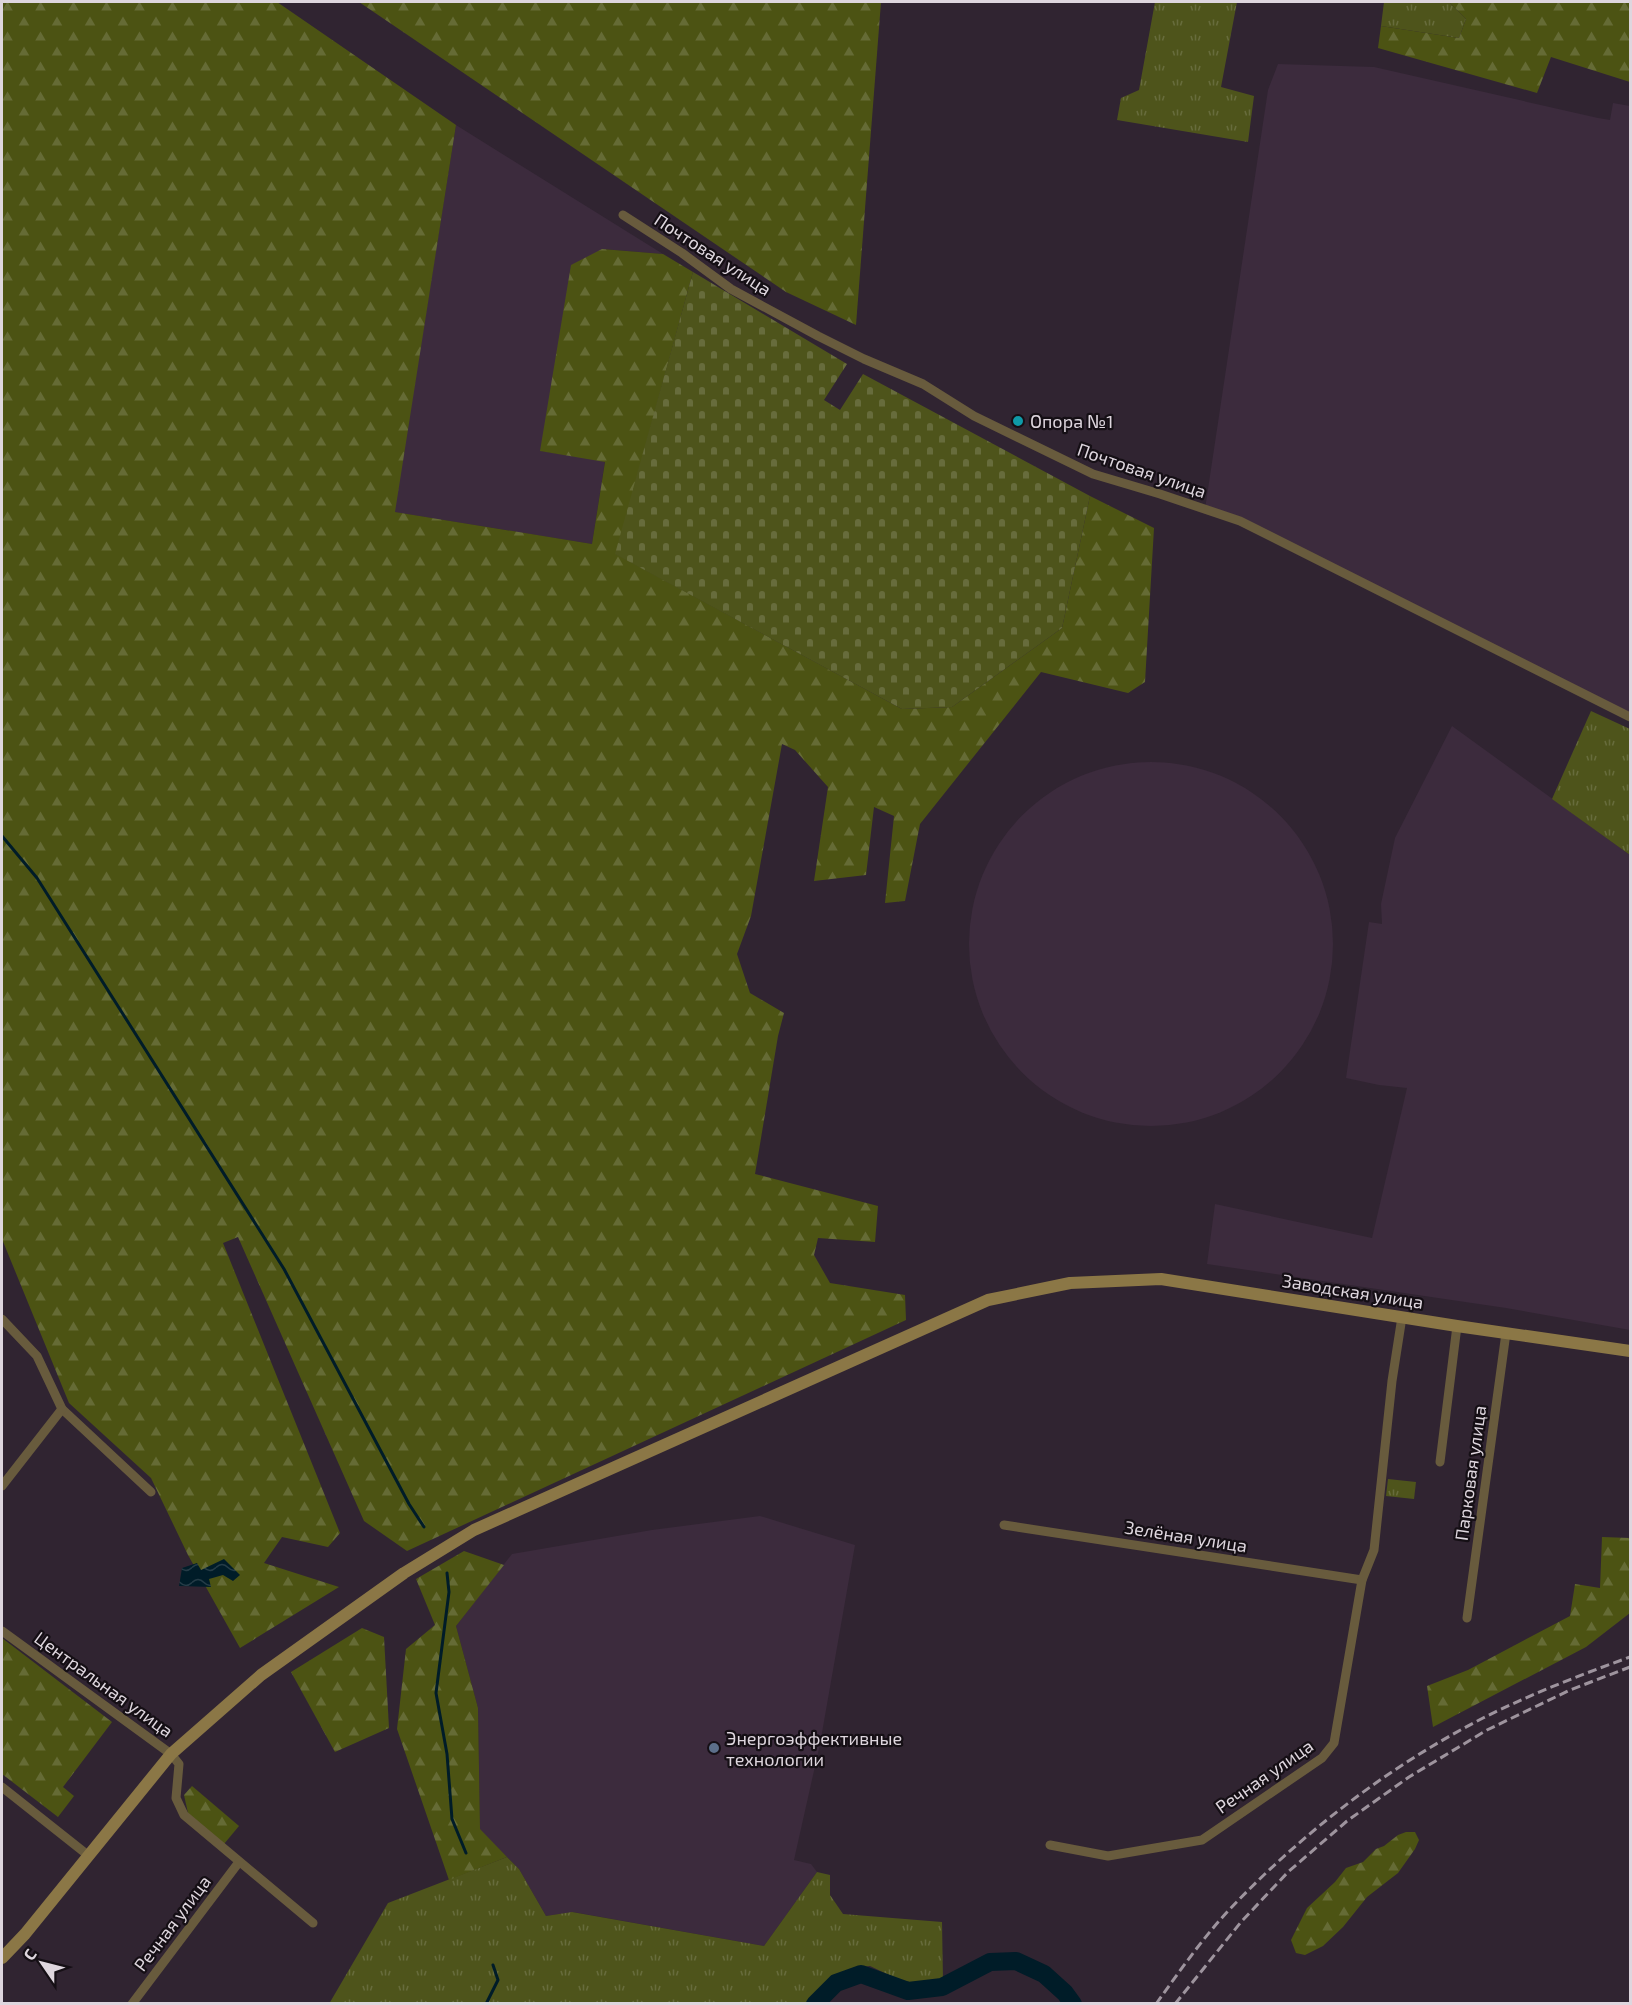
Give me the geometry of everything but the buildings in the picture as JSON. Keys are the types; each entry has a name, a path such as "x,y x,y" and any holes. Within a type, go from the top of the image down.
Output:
{"main road":[{"name":"Заводская улица","path":"2,1958 25,1934 171,1754 261,1675 404,1573 474,1530 988,1299 1070,1282 1161,1279 1630,1351"}],"street":[{"name":"Почтовая улица","path":"623,215 682,253 731,289 828,341 923,384 974,416 1093,474 1240,521 1630,717"},
{"path":"1362,1580 1374,1550 1392,1380 1402,1317"},
{"path":"2,1319 37,1356 62,1409 151,1492"},
{"path":"1440,1462 1457,1326"},
{"name":"Парковая улица","path":"1467,1618 1506,1333"},
{"path":"2,1486 62,1409"},
{"name":"Зелёная улица","path":"1004,1525 1362,1580"},
{"name":"Речная улица","path":"1050,1845 1108,1856 1202,1840 1322,1758 1334,1743 1362,1580"},
{"name":"Центральная улица","path":"2,1630 171,1754 179,1764 176,1798 184,1815 313,1923"},
{"path":"2,1787 89,1856"},
{"name":"Речная улица","path":"132,2004 239,1862"}],"shaded area":[{"path":"1278,64 1374,67 1610,120 1613,103 1630,106 1630,717 1467,634 1205,509 1268,90"},
{"path":"456,125 663,254 602,249 541,451 605,461 592,544 394,512"},
{"path":"1452,726 1630,855 1630,1330 1506,1308 1207,1264 1215,1204 1372,1238 1407,1088 1346,1078 1369,922 1382,924 1381,904 1395,838"},
{"path":"1151,762 1186,766 1221,776 1252,793 1279,816 1302,843 1319,874 1329,909 1333,944 1329,979 1319,1014 1302,1045 1279,1072 1252,1095 1221,1112 1186,1122 1151,1126 1116,1122 1081,1112 1050,1095 1023,1072 1000,1045 983,1014 973,979 969,944 973,909 983,874 1000,843 1023,816 1050,793 1081,776 1116,766"},
{"path":"760,1516 855,1545 820,1744 794,1860 811,1864 817,1872 764,1946 573,1912 546,1916 519,1869 480,1830 478,1708 456,1626 512,1554 652,1530"}],"green space":[{"path":"2,2 277,2 456,125 395,512 592,544 605,462 540,451 571,265 602,249 663,254 693,272 616,554 902,709 952,707 1062,628 1090,496 1154,528 1145,682 1128,693 1041,672 920,824 905,901 885,903 894,816 874,807 866,875 814,881 828,787 795,750 782,744 751,916 737,954 750,993 784,1013 778,1036 755,1174 878,1206 875,1242 818,1238 814,1255 830,1283 905,1295 906,1320 407,1551 364,1521 238,1237 223,1243 340,1533 328,1547 282,1537 264,1563 339,1587 240,1648 188,1555 151,1478 69,1403 2,1239"},
{"path":"359,2 881,2 856,325 786,292"},
{"path":"1155,2 1237,2 1221,87 1254,96 1248,142 1117,120 1121,98 1139,90"},
{"path":"1384,2 1449,2 1466,19 1459,38 1381,26"},
{"path":"1449,2 1630,2 1630,82 1551,57 1537,93 1378,48 1381,26 1459,38 1466,19"},
{"path":"693,272 847,364 824,400 840,410 863,374 1090,496 1062,628 952,707 902,709 615,554"},
{"path":"1591,711 1630,729 1630,855 1552,799"},
{"path":"1388,1479 1416,1482 1414,1499 1386,1496"},
{"path":"1602,1537 1630,1538 1630,1613 1586,1647 1433,1727 1427,1686 1468,1670 1570,1616 1575,1584 1600,1588"},
{"path":"464,1551 504,1565 456,1626 478,1708 480,1829 507,1857 449,1880 397,1729 406,1649 435,1625 416,1579"},
{"path":"362,1628 384,1637 389,1728 335,1752 291,1672"},
{"path":"2,1638 112,1722 63,1787 74,1796 58,1817 2,1774"},
{"path":"192,1786 239,1826 224,1844 188,1813 184,1795"},
{"path":"1406,1832 1415,1832 1419,1840 1398,1873 1367,1897 1343,1927 1323,1946 1305,1955 1296,1953 1291,1940 1307,1908 1335,1882 1346,1868 1363,1862 1376,1849"},
{"path":"507,1857 519,1869 546,1916 572,1912 764,1946 817,1872 830,1875 830,1895 843,1914 942,1922 943,1981 910,1985 870,1966 861,1967 833,1978 806,2003 329,2004 388,1903"}],"water":[{"path":"224,1559 240,1575 233,1581 223,1575 209,1579 211,1587 179,1586 182,1568 197,1563 201,1570"}],"waterway":[{"path":"2,836 37,878 284,1269 409,1504 424,1527"},
{"path":"447,1573 449,1592 436,1693 447,1754 452,1819 466,1853"},
{"path":"815,2004 836,1983 861,1974 908,1991 942,1987 990,1962 1016,1961 1044,1974 1065,1993 1073,2004"},
{"path":"486,2004 498,1980 493,1965"}],"railway":[{"path":"1156,2004 1200,1944 1229,1910 1316,1828 1380,1780 1483,1718 1556,1685 1630,1657"},
{"path":"1175,2004 1241,1922 1288,1872 1347,1821 1409,1777 1487,1730 1570,1690 1630,1667"}],"place":[{"name":"Опора №1","path":"1018,421"},
{"name":"Энергоэффективные технологии","path":"714,1748"}]}
